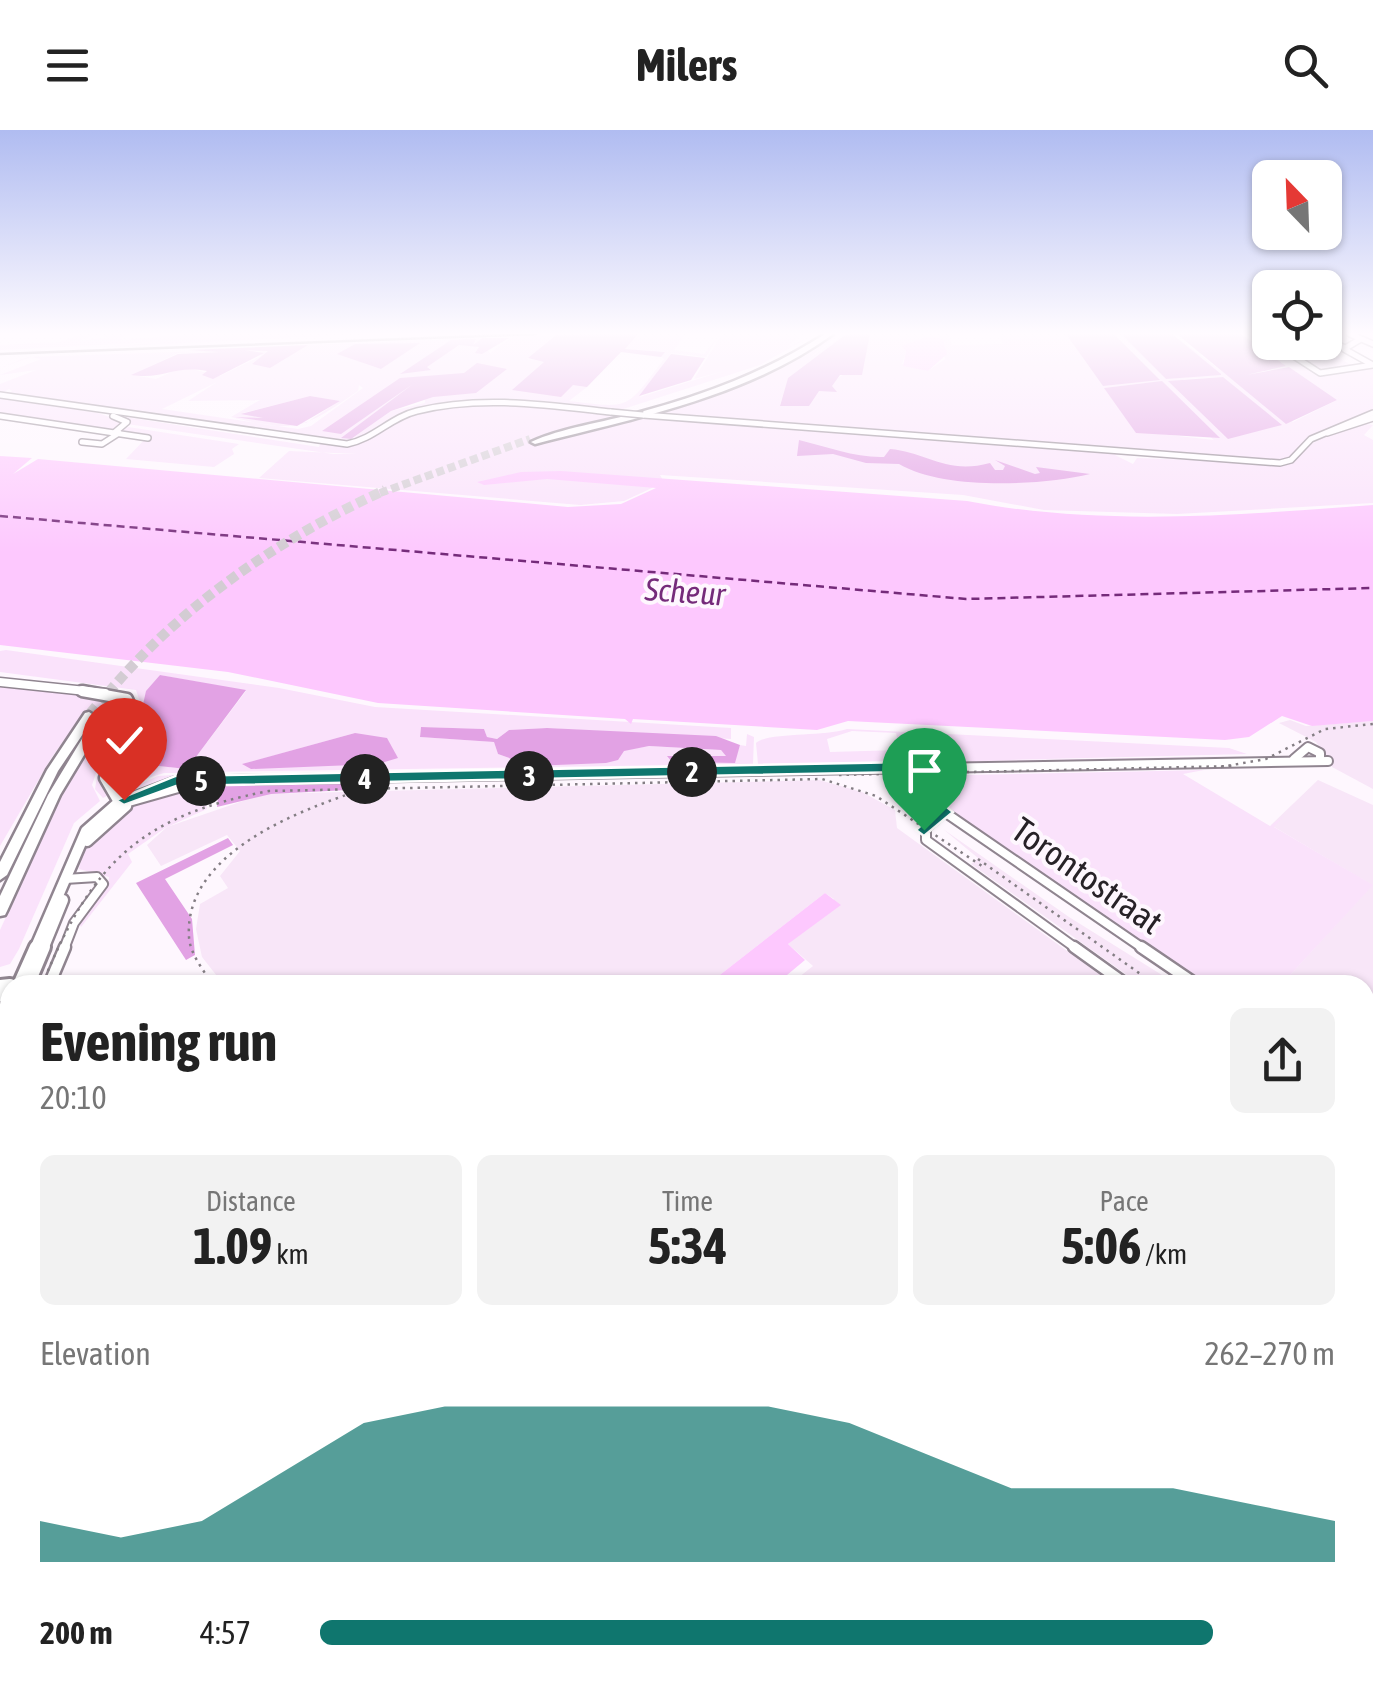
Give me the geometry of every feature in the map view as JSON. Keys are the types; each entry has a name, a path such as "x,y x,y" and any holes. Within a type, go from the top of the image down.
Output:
{"highway":[{"path":"644,407 532,440 651,407"},
{"path":"0,875 53,770 95,717 0,912"}],"main road":[{"path":"0,680 127,699 131,708 106,774 108,786 123,803 86,831 23,975"}],"street":[{"path":"72,407 356,443 398,416 440,407"},
{"path":"552,407 1271,463 1290,460 1325,432 1373,416"},
{"path":"82,442 102,444 126,420 104,412"},
{"path":"0,416 148,438"},
{"path":"123,803 174,787 210,782 1324,760"},
{"name":"Torontostraat","path":"910,767 920,793 1182,975"},
{"path":"945,812 926,828 926,840 1113,975"},
{"path":"53,975 74,923 103,884 97,876 68,878"}],"shaded area":[{"path":"0,407 58,407 124,422 111,431 0,413"},
{"path":"92,407 166,407 162,409 298,429 311,426 337,407 384,407 342,438 351,439 391,411 409,407 630,407 617,411 1170,457 1115,455 1133,464 1137,458 1285,463 1339,430 1373,425 1364,435 1373,440 1373,503 1177,514 1044,510 963,495 660,475 663,480 657,479 652,488 624,501 580,505 259,478 289,451 323,452 127,424 125,418 106,414 319,447 321,442 343,442","holes":["404,413 362,442 352,442"]},
{"path":"248,407 267,407 243,413 304,423 286,426 231,417"},
{"path":"268,407 330,407 297,426 235,417 263,418 241,414"},
{"path":"358,407 380,407 341,434 322,431"},
{"path":"383,407 403,407 351,439 341,438"},
{"path":"665,407 1124,407 1151,433 1214,440 1174,407 1213,407 1243,434 1280,425 1258,407 1273,407 1293,422 1323,407 1373,407 1373,411 1325,431 1285,461 643,414"},
{"path":"1117,407 1188,407 1220,438 1136,433"},
{"path":"1195,407 1260,407 1282,425 1228,439"},
{"path":"1265,407 1322,407 1286,424"},
{"path":"128,427 239,444 232,449 234,454 214,467 126,459 148,436 119,431"},
{"path":"799,440 863,456 884,457 890,449 949,465 990,463 995,470 1003,470 1005,466 995,460 1035,474 1040,473 1036,467 1090,474 1019,483 965,482 899,464 866,463 833,454 797,456"},
{"path":"0,651 279,688 375,707 731,728 731,739 547,728 509,730 497,739 487,737 484,729 421,727 420,737 494,742 498,754 531,766 649,746 721,750 727,756 668,756 672,762 734,763 740,745 746,746 747,734 754,737 753,764 206,772 206,780 163,781 123,792 158,776 203,773 164,773 125,785 122,776 141,705 136,690 0,672","holes":["160,675 246,691 187,769 130,763 146,703","355,733 378,764 243,764"]},
{"path":"160,675 246,690 187,769 130,763 146,691"},
{"path":"0,684 122,701 126,708 115,743 100,762 105,763 101,782 109,795 103,798 95,789 99,764 92,785 100,801 74,823 19,949 10,964 0,967 0,930 69,780 111,712 87,709 52,757 0,846"},
{"path":"1290,720 1306,726 1373,721 1373,789 1332,767 1316,742 1279,723"},
{"path":"421,727 484,729 487,737 497,739 509,730 547,728 716,736 740,745 735,763 672,762 667,756 726,756 721,750 649,746 624,751 618,760 606,763 531,766 498,754 494,742 420,737"},
{"path":"847,729 1229,748 1247,754 971,761 1247,756 917,763 943,760 841,766 874,762 758,764 756,743 762,740","holes":["852,731 896,733 900,750 830,752 827,739"]},
{"path":"355,733 387,738 398,758 378,764 251,769 242,764"},
{"path":"1204,770 1183,774 1270,826 1284,816 1274,827 1373,885 1290,975 1190,975 931,799 918,776"},
{"path":"819,780 862,792 895,810 897,828 1100,975 802,975 813,966 788,944 834,899 825,893 720,975 216,975 202,957 196,929 200,904 228,888 220,876 240,851 227,835 161,866 147,845 167,827 263,794"},
{"path":"1318,780 1373,805 1373,975 1290,975 1372,885 1271,825"},
{"path":"359,781 371,784 366,789 271,794 217,807 219,786"},
{"path":"194,787 202,790 207,809 165,828 128,854 132,862 81,927 78,922 108,885 109,877 79,869 94,836 107,822 140,802"},
{"path":"943,829 1069,917 1162,975 1127,975 971,864 978,858"},
{"path":"228,838 233,845 165,879 192,919 195,955 186,960 136,883"}],"water":[{"name":"Scheur","path":"0,456 32,458 13,474 38,459 568,507 621,504 656,488 547,479 484,485 477,482 521,472 561,471 1119,516 1221,515 1373,505 1373,721 1312,726 1282,716 1249,737 1225,740 848,721 817,730 633,719 631,724 625,719 378,703 228,672 0,645"},
{"path":"825,893 841,905 788,944 805,960 787,975 720,975"}],"ferry route":[{"path":"0,516 966,599 1373,588"}],"tunnel":[{"path":"380,493 530,439"},
{"path":"108,693 168,630 235,576 308,530 385,490"},
{"path":"89,716 110,691"}],"railway":[{"path":"1226,766 1266,759 1325,729 1373,724"},
{"path":"839,775 1226,766"},
{"path":"1221,767 1226,766"},
{"path":"1226,766 1234,766"},
{"path":"46,975 80,908 101,877 125,852 185,815 269,791 822,779 876,796 985,868"},
{"path":"207,975 189,937 192,909 203,884 243,844 295,815 346,795"},
{"path":"978,859 1142,975"}],"route":[{"path":"124,800 175,781 910,767 920,793 945,812 924,830"}]}
